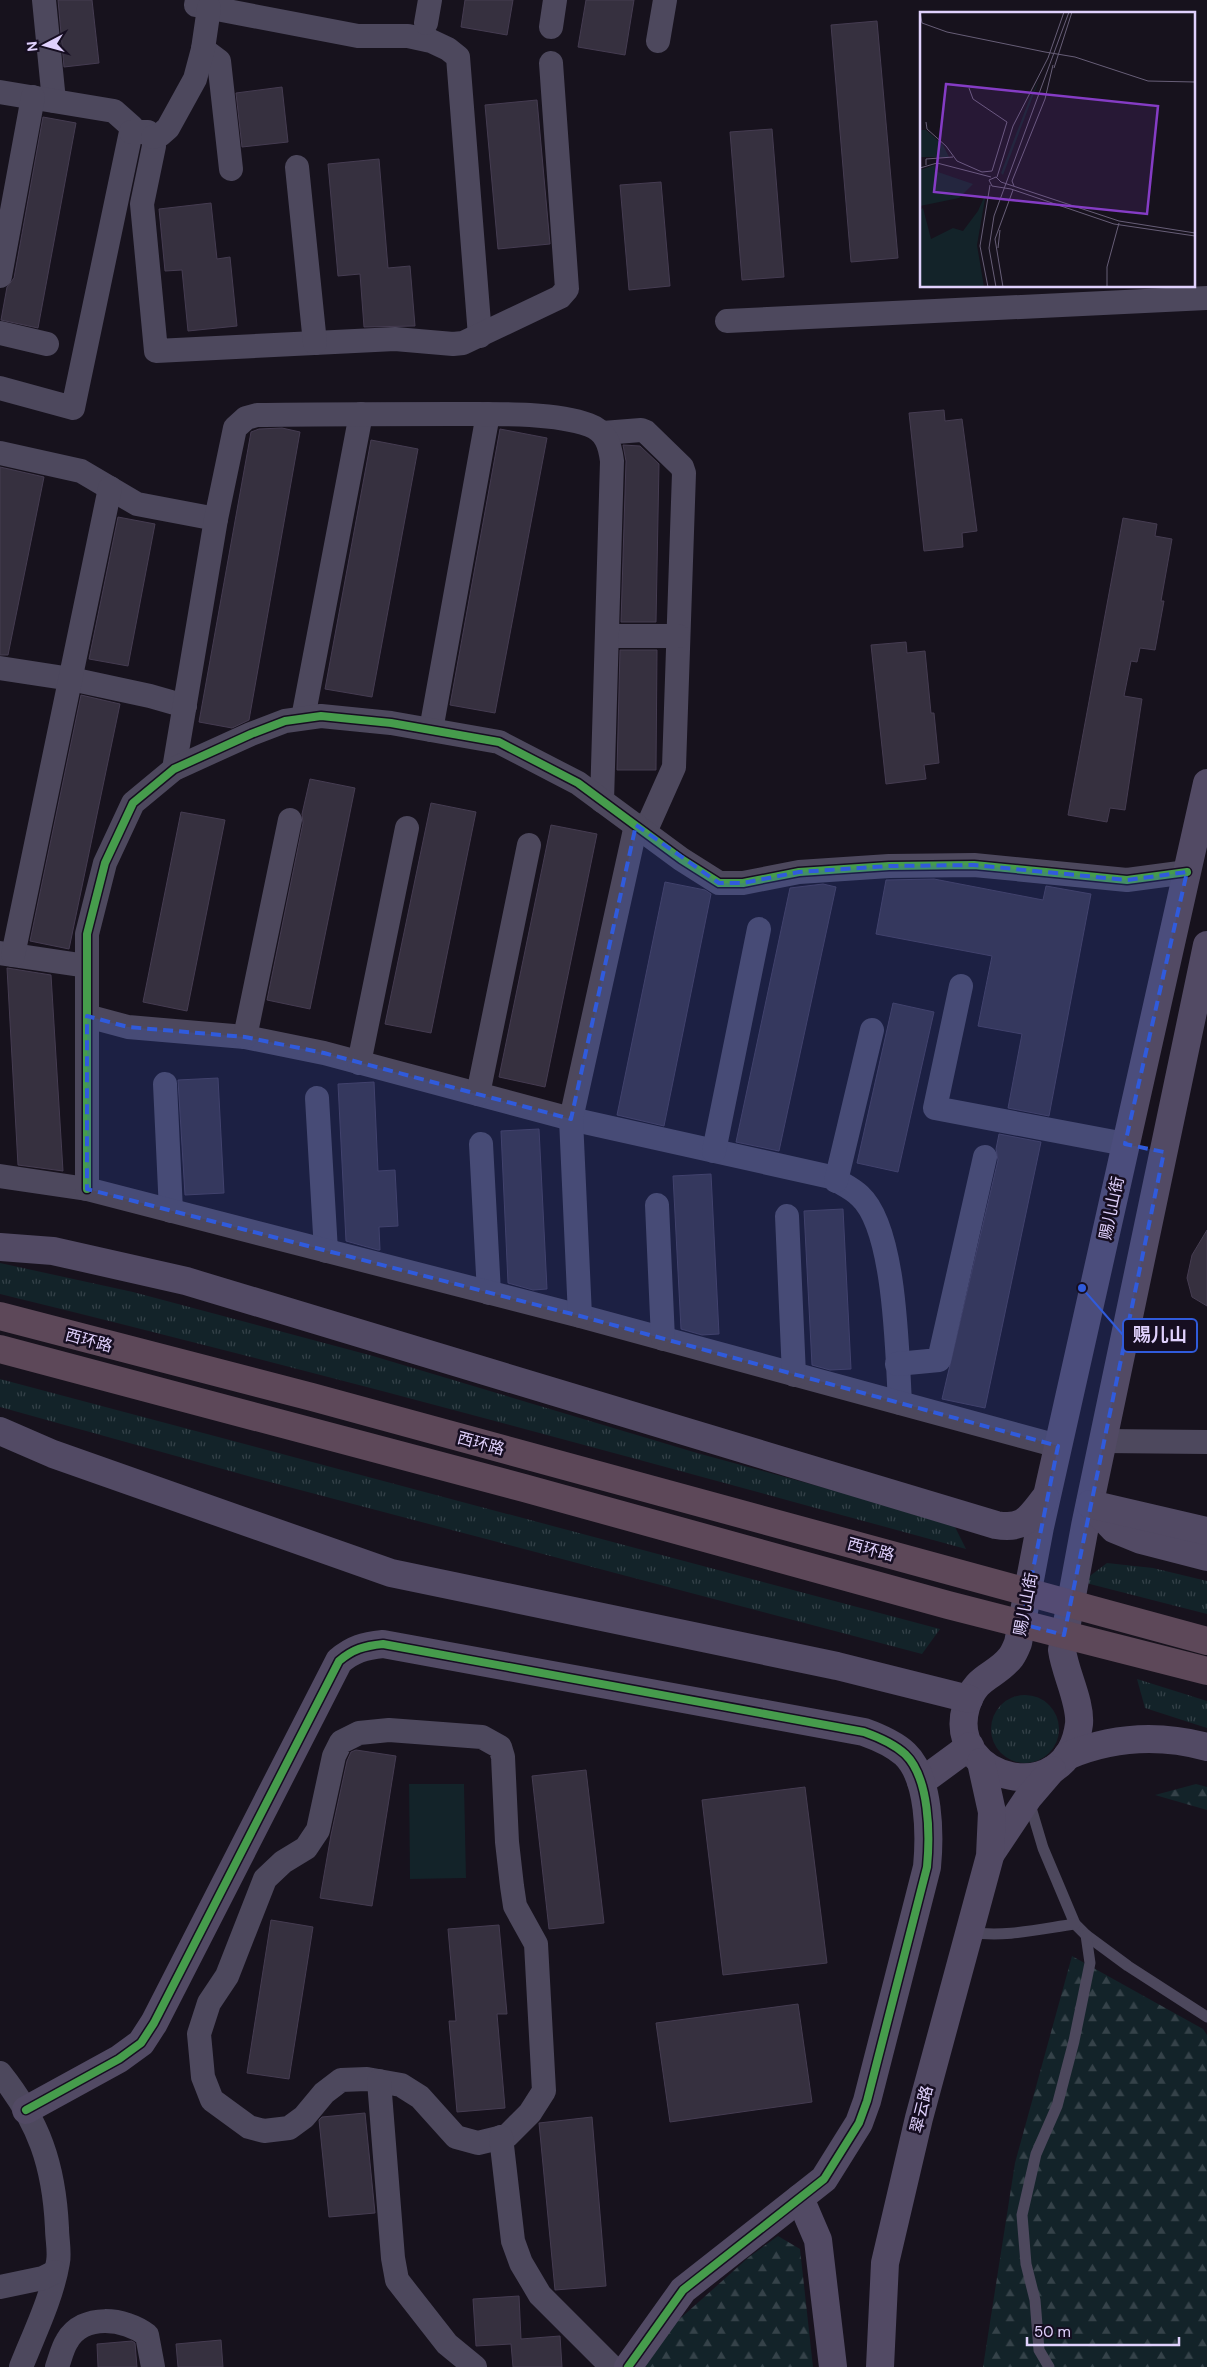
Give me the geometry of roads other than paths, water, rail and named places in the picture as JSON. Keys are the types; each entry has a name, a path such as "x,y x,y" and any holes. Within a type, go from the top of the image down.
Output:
{"highway":[{"name":"西环路","path":"0,1316 321,1400 1207,1641"},
{"name":"西环路","path":"0,1349 524,1488 948,1605 1207,1671"}],"main road":[{"name":"赐儿山街","path":"990,1856 992,1812 976,1754 965,1728 966,1708 972,1691 984,1677 1011,1657 1018,1643 1047,1495 1207,783"},
{"path":"990,1856 1028,1798 1060,1763 1076,1740 1079,1721 1076,1703 1064,1666 1062,1650 1090,1504 1207,945"},
{"path":"1125,1144 1164,1152"},
{"path":"0,1247 53,1251 186,1281 996,1525 1008,1527 1020,1525 1029,1518 1047,1495"},
{"path":"0,1432 53,1454 391,1573 837,1666 969,1699"},
{"path":"1090,1504 1207,1531"},
{"path":"1090,1504 1114,1529 1141,1540 1207,1557"},
{"path":"26,2110 119,2059 141,2043 154,2023 339,1661 350,1651 364,1646 383,1644 864,1732 883,1739 906,1755 921,1782 927,1813 929,1845 927,1867 867,2101 859,2123 824,2179 683,2290 628,2367"},
{"path":"921,1782 976,1754 997,1773 1016,1778 1034,1777 1096,1745 1125,1739 1154,1738 1207,1747"},
{"name":"翠云路","path":"880,2367 885,2263 918,2118 990,1856"},
{"path":"800,2198 818,2240 833,2367"}],"street":[{"path":"0,276 44,99 44,0"},
{"path":"551,26 555,0"},
{"path":"658,41 665,0"},
{"path":"142,134 160,135 168,128 195,79 203,49 203,4 358,36 408,36 431,41 448,49 458,57 480,336"},
{"path":"203,49 219,61 231,169"},
{"path":"0,92 114,111 154,146 142,204 156,351 395,339 453,344 480,336 560,296 567,289 551,63"},
{"path":"0,388 73,408 142,134"},
{"path":"297,167 315,343"},
{"path":"727,321 1207,298"},
{"path":"0,333 47,344"},
{"path":"303,718 361,414"},
{"path":"431,730 488,414"},
{"path":"174,769 216,519 235,428 246,418 257,415 488,414 553,418 590,425 603,433 610,446 612,461 602,801"},
{"path":"580,1316 571,1119 640,829 674,767 684,473 682,466 646,432 641,430 603,433"},
{"path":"0,453 81,471 137,504 216,519"},
{"path":"87,966 6,954 71,679 110,488"},
{"path":"607,636 678,636"},
{"path":"0,668 71,679 150,696 185,706"},
{"path":"87,1189 87,934 106,863 133,803 174,769 251,734 285,721 321,716 391,723 499,742 578,783 640,829 719,883 744,883 799,872 889,866 974,864 1127,880 1187,872"},
{"path":"245,1037 290,820"},
{"path":"359,1063 408,828"},
{"path":"478,1094 529,845"},
{"path":"714,1151 759,929"},
{"path":"961,986 935,1108 1125,1144"},
{"path":"87,1016 128,1027 245,1037 359,1063 571,1119 831,1177 860,1196 876,1219 894,1294 900,1403"},
{"path":"836,1181 872,1030"},
{"path":"165,1084 171,1211"},
{"path":"317,1098 326,1251"},
{"path":"480,1144 489,1293"},
{"path":"897,1364 939,1360 985,1157"},
{"path":"0,1176 87,1189 580,1316 1058,1446"},
{"path":"657,1205 663,1339"},
{"path":"787,1216 794,1375"},
{"path":"1103,1441 1207,1442"},
{"path":"389,1730 482,1737 500,1747 504,1757 507,1842 515,1906 536,1944 544,2091 530,2114 507,2136 500,2137 478,2143 456,2137 420,2097 401,2085 378,2081 341,2080 324,2092 304,2117 289,2128 264,2131 249,2127 212,2100 203,2077 199,2034 209,2003 227,1976 265,1880 283,1862 306,1848 318,1830 334,1756 341,1742 359,1732 389,1730"},
{"path":"0,2073 26,2110 48,2160 54,2184 58,2261 46,2306 21,2367"},
{"path":"378,2081 393,2258 397,2280 447,2344 475,2367"},
{"path":"500,2137 513,2241 520,2263 540,2295 612,2367"},
{"path":"0,2287 43,2278 56,2272"},
{"path":"57,2367 67,2341 77,2330 87,2323 102,2321 122,2322 136,2327 147,2335 153,2367"}],"lane":[{"path":"1028,1798 1043,1848 1076,1924 1086,1935 1128,1966 1207,2017"},
{"path":"969,1932 1002,1935 1076,1924"},
{"path":"1050,2367 1039,2350 1035,2300 1026,2264 1022,2215 1036,2154 1057,2106 1074,2041 1090,1963 1086,1935"}],"place":[{"name":"赐儿山","path":"1082,1288"}]}
